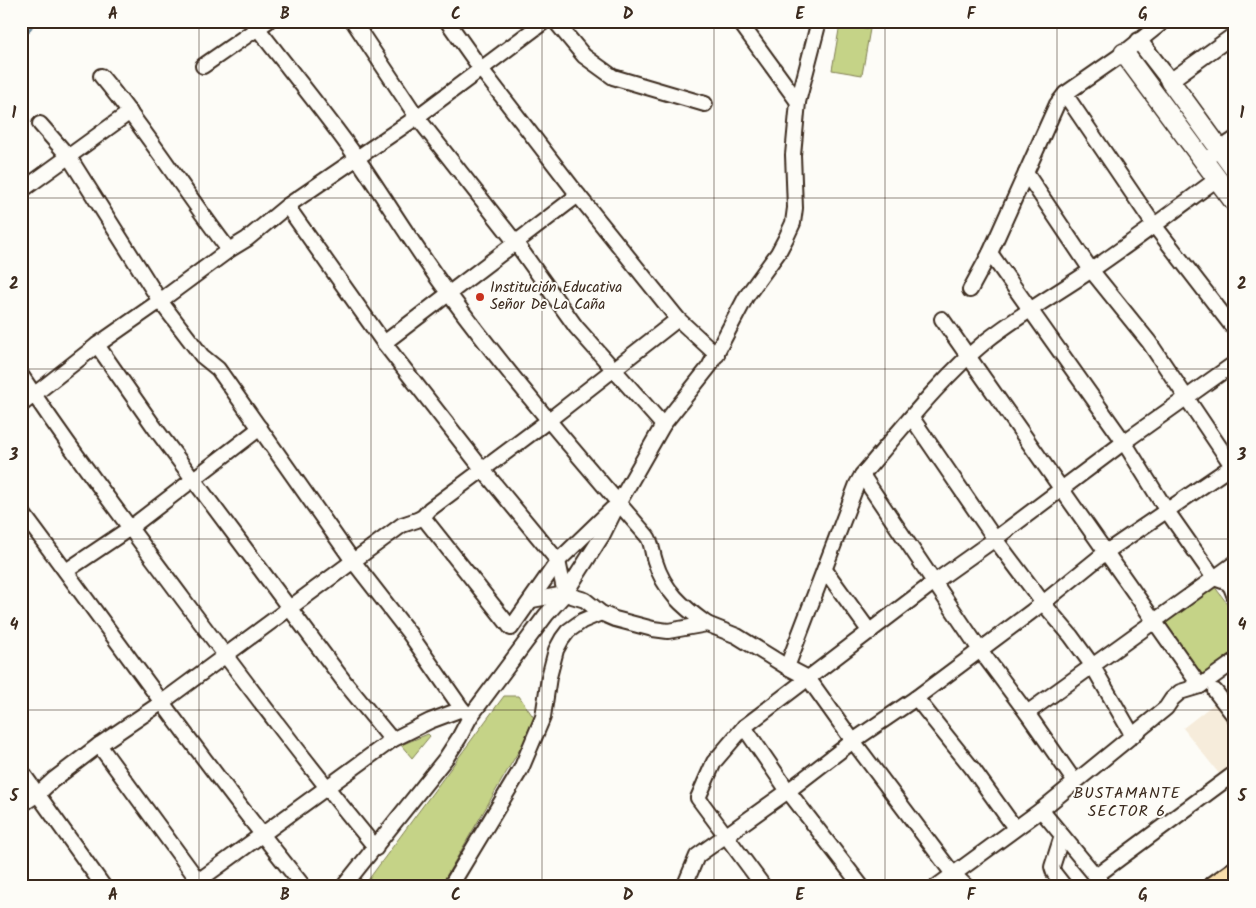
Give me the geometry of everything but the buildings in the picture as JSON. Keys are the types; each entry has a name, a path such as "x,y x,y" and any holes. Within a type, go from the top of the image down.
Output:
{"main road":[{"path":"1124,53 1235,204"},
{"path":"1170,81 1227,144 1235,170"},
{"path":"1214,887 1235,872"}],"street":[{"path":"353,21 417,117 516,243 576,327 663,425"},
{"path":"447,21 481,69 578,195 678,319 717,355"},
{"path":"21,405 97,345 247,239 287,206 417,117 545,21"},
{"path":"555,21 584,56 613,77 705,104"},
{"path":"739,21 798,102"},
{"path":"343,887 446,758 460,738 466,713 565,594 602,536 663,425 699,381 717,355 738,310 756,281 778,253 793,223 795,208 793,154 798,102 818,21"},
{"path":"970,290 990,253 1064,94 1124,53 1164,21"},
{"path":"203,66 260,24 357,158 448,293 494,353 649,539 660,574 673,596 707,624 737,636 808,678 853,742 953,874 967,887"},
{"path":"1139,41 1170,81 1235,34"},
{"path":"101,76 130,112 195,206 229,250"},
{"path":"1064,94 1154,225 1235,330"},
{"path":"21,191 130,112"},
{"path":"40,124 69,158 160,301 202,356 218,369 353,561 409,633 466,713"},
{"path":"1204,162 1227,144"},
{"path":"684,887 697,856 916,698 1043,603 1106,552 1234,467 1149,342 1091,270 1026,173"},
{"path":"787,667 857,484 862,475 939,386 986,342 1091,270 1217,179"},
{"path":"384,343 578,195"},
{"path":"287,206 384,343 483,470 558,561 565,594"},
{"path":"990,253 1029,311 1124,442 1214,578 1228,584 1235,597"},
{"path":"21,805 38,794 53,780 100,745 161,703 402,525 423,517 430,509 615,370 678,319"},
{"path":"942,319 1060,490 1200,686"},
{"path":"97,345 155,428 346,684 392,740"},
{"path":"764,887 698,798 714,762 744,727 933,583 1124,442 1235,363"},
{"path":"21,375 130,528 225,655 325,787 376,848"},
{"path":"912,418 995,539 1092,665 1133,736"},
{"path":"66,571 130,528 260,428"},
{"path":"862,475 933,583 980,650 1028,713 1075,782"},
{"path":"423,517 511,628 558,561 618,504"},
{"path":"21,512 161,703 304,887"},
{"path":"1028,713 1235,563"},
{"path":"825,570 870,632"},
{"path":"532,600 565,594 585,600 601,613 634,625 668,632 707,624"},
{"path":"450,887 521,769 543,717 549,677 556,650 562,639 568,631 582,620 601,613"},
{"path":"936,887 1041,810 1166,708 1172,698 1180,692 1200,686 1235,661"},
{"path":"1215,691 1235,716"},
{"path":"916,698 972,768 1015,828"},
{"path":"100,745 197,885 261,834 392,740 430,721 466,713"},
{"path":"744,727 788,791 862,887"},
{"path":"21,770 104,887"},
{"path":"1041,810 1100,882 1235,773"},
{"path":"1062,836 1052,867 1064,887"}],"shaded area":[{"path":"1215,703 1235,727 1235,764 1220,775 1183,728"}],"green space":[{"path":"840,24 870,29 862,75 832,70"},
{"path":"1214,586 1235,614 1235,655 1203,679 1163,622"},
{"path":"504,696 519,696 536,721 440,887 363,887"},
{"path":"428,734 430,736 412,758 401,745"}],"waterway":[{"path":"21,42 35,21"}],"place":[{"name":"Institución Educativa Señor De La Caña","path":"480,297"}],"district":[{"name":"BUSTAMANTE SECTOR 6","path":"1127,802"}]}
